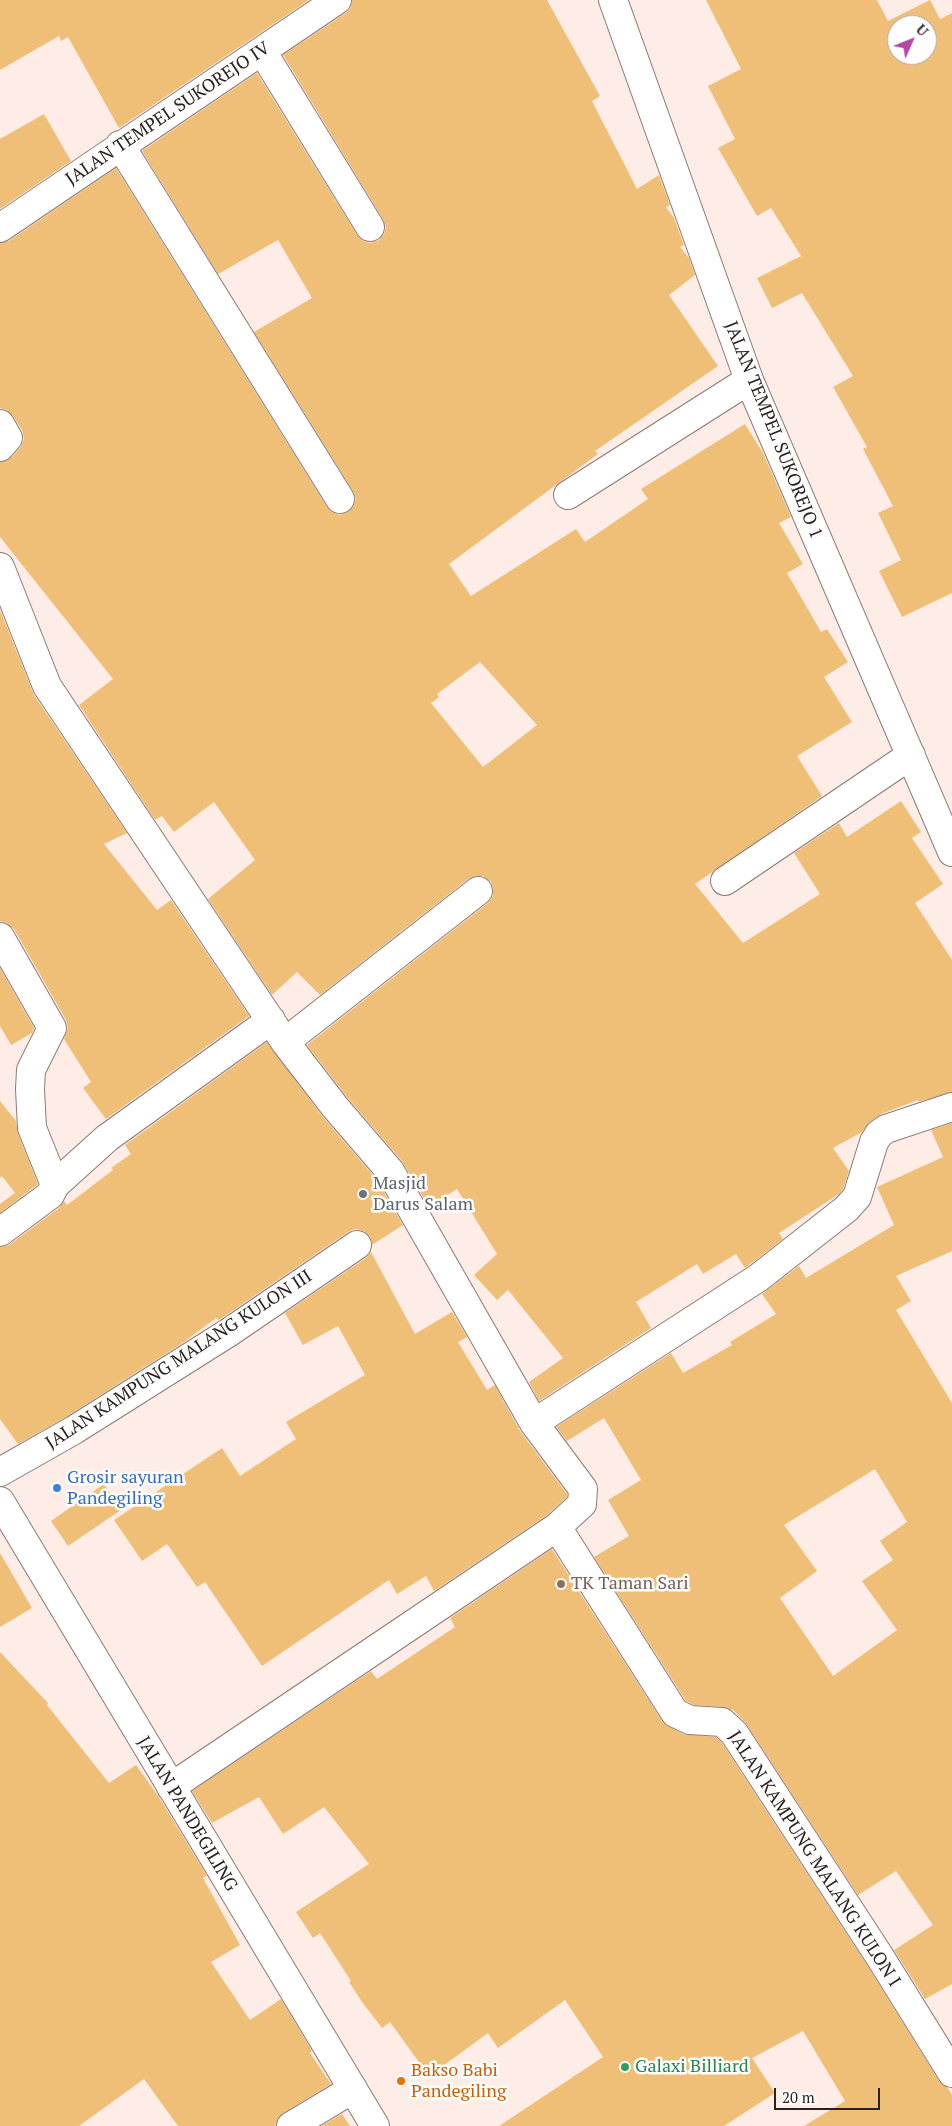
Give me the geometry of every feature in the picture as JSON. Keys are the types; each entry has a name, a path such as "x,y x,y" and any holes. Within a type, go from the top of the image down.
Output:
{"street":[{"name":"JALAN TEMPEL SUKOREJO IV","path":"0,228 120,145 337,0"},
{"name":"JALAN TEMPEL SUKOREJO 1","path":"612,0 749,380 952,852"},
{"path":"262,51 370,227"},
{"path":"120,145 340,499"},
{"path":"568,495 749,380"},
{"path":"0,424 8,438 0,447"},
{"path":"0,566 47,686 278,1031 335,1107 390,1171 534,1423 583,1489 582,1504 557,1527 181,1780"},
{"path":"725,881 911,755"},
{"path":"0,1232 50,1195 55,1185 107,1138 278,1031 478,891"},
{"path":"0,937 52,1028 32,1070 30,1096 32,1128 55,1185"},
{"path":"534,1423 758,1278 846,1209 857,1197 874,1142 879,1134 886,1129 952,1107"},
{"name":"JALAN KAMPUNG MALANG KULON III","path":"0,1472 74,1430 228,1333 357,1245"},
{"name":"JALAN PANDEGILING","path":"3,1513 181,1780 375,2126"},
{"name":"JALAN KAMPUNG MALANG KULON I","path":"557,1527 676,1713 690,1720 722,1722 734,1733 952,2073"},
{"path":"291,2126 353,2089"}],"building":[{"path":"0,0 309,0 119,128 68,37 61,41 59,36 0,70"},
{"path":"352,0 547,0 600,96 592,101 637,189 659,175 670,205 666,207 674,218 684,245 680,247 689,258 695,275 669,295 718,366 595,451 598,454 449,564 471,596 576,529 585,542 648,499 641,489 745,424 763,453 791,517 779,523 803,564 787,573 821,632 827,629 848,662 824,677 852,722 797,756 822,796 695,884 743,943 820,894 794,853 839,823 847,837 901,801 921,832 912,838 943,884 915,903 952,960 952,1092 918,1102 918,1100 881,1114 870,1122 862,1132 833,1148 849,1171 843,1189 839,1194 779,1233 783,1239 745,1268 736,1254 703,1274 697,1264 636,1302 651,1328 539,1401 529,1382 563,1358 508,1290 497,1300 474,1275 497,1254 457,1189 429,1207 402,1161 347,1097 307,1045 488,903 493,896 491,882 483,876 475,876 468,879 320,995 297,972 272,995 208,899 255,860 214,802 174,832 162,816 155,820 79,705 113,679 0,537 0,462 12,457 20,448 24,439 22,430 13,416 7,410 0,408 0,243 9,241 116,168 327,507 332,512 340,515 348,512 353,507 356,499 353,491 254,332 312,298 278,240 218,274 142,151 257,73 357,235 362,240 370,243 379,240 384,234 386,227 383,219 283,55 346,13 351,7","holes":["480,662 537,725 483,767 431,703 439,697 437,694"]},
{"path":"706,0 877,0 887,19 887,65 937,65 937,15 900,15 930,0 940,19 952,13 952,593 902,617 879,571 901,560 878,513 893,506 863,449 867,447 833,387 853,376 802,293 772,308 757,278 801,256 771,208 757,216 718,148 735,139 708,86 741,69"},
{"path":"44,114 71,161 0,209 0,139"},
{"path":"0,610 34,695 127,833 104,844 157,910 171,900 249,1016 106,1119 83,1088 91,1082 64,1039 68,1028 66,1020 14,929 7,923 0,921"},
{"path":"0,968 34,1028 32,1033 11,1045 0,1026"},
{"path":"267,1042 323,1117 377,1180 403,1225 372,1245 370,1237 364,1231 356,1229 348,1232 219,1320 216,1318 184,1342 66,1417 18,1444 0,1419 0,1247 9,1245 59,1208 64,1201 67,1205 113,1170 111,1168 131,1154 125,1145"},
{"path":"0,1101 16,1121 18,1134 38,1184 0,1213 0,1204 15,1193 2,1176 0,1178"},
{"path":"952,1123 952,1251 896,1276 911,1301 896,1310 952,1403 952,1984 925,1999 894,1950 933,1925 896,1871 858,1895 745,1722 733,1710 724,1707 694,1705 686,1701 594,1557 629,1536 608,1500 641,1480 604,1418 567,1441 556,1427 671,1353 683,1373 732,1345 730,1342 776,1314 762,1294 799,1266 806,1278 894,1225 877,1187 943,1157 931,1130","holes":["875,1469 907,1522 880,1541 893,1560 862,1581 897,1630 833,1676 780,1598 817,1571 784,1525"]},
{"path":"371,1252 415,1334 452,1312 467,1337 458,1342 487,1390 495,1385 520,1431 567,1494 567,1497 547,1515 434,1591 426,1576 397,1594 389,1580 262,1666 205,1582 197,1587 167,1544 142,1561 114,1520 222,1448 240,1476 296,1439 286,1422 365,1375 338,1326 303,1345 285,1313 366,1258"},
{"path":"104,1484 121,1510 68,1546 51,1521"},
{"path":"552,1549 662,1721 683,1734 716,1737 722,1743 867,1965 939,2081 947,2087 952,2095 952,2126 804,2126 845,2101 803,2031 752,2058 775,2093 724,2126 499,2126 603,2057 565,2000 498,2048 488,2033 429,2076 390,2022 382,2028 362,2002 349,1982 351,1981 320,1933 313,1938 296,1912 369,1864 324,1807 283,1834 259,1797 212,1823 192,1791 371,1671 377,1679 455,1627 450,1618"},
{"path":"0,1553 32,1608 0,1627"},
{"path":"0,1652 48,1703 47,1705 109,1783 136,1765 159,1797 207,1876 203,1878 240,1945 211,1962 250,2020 281,1999 312,2051 310,2053 331,2084 283,2113 278,2118 275,2126 178,2126 144,2079 79,2126 0,2126"},
{"path":"342,2114 350,2126 321,2126"}],"place":[{"name":"Masjid Darus Salam","path":"363,1194"},
{"name":"Grosir sayuran Pandegiling","path":"57,1488"},
{"name":"TK Taman Sari","path":"561,1584"},
{"name":"Galaxi Billiard","path":"625,2067"},
{"name":"Bakso Babi Pandegiling","path":"401,2081"}]}
